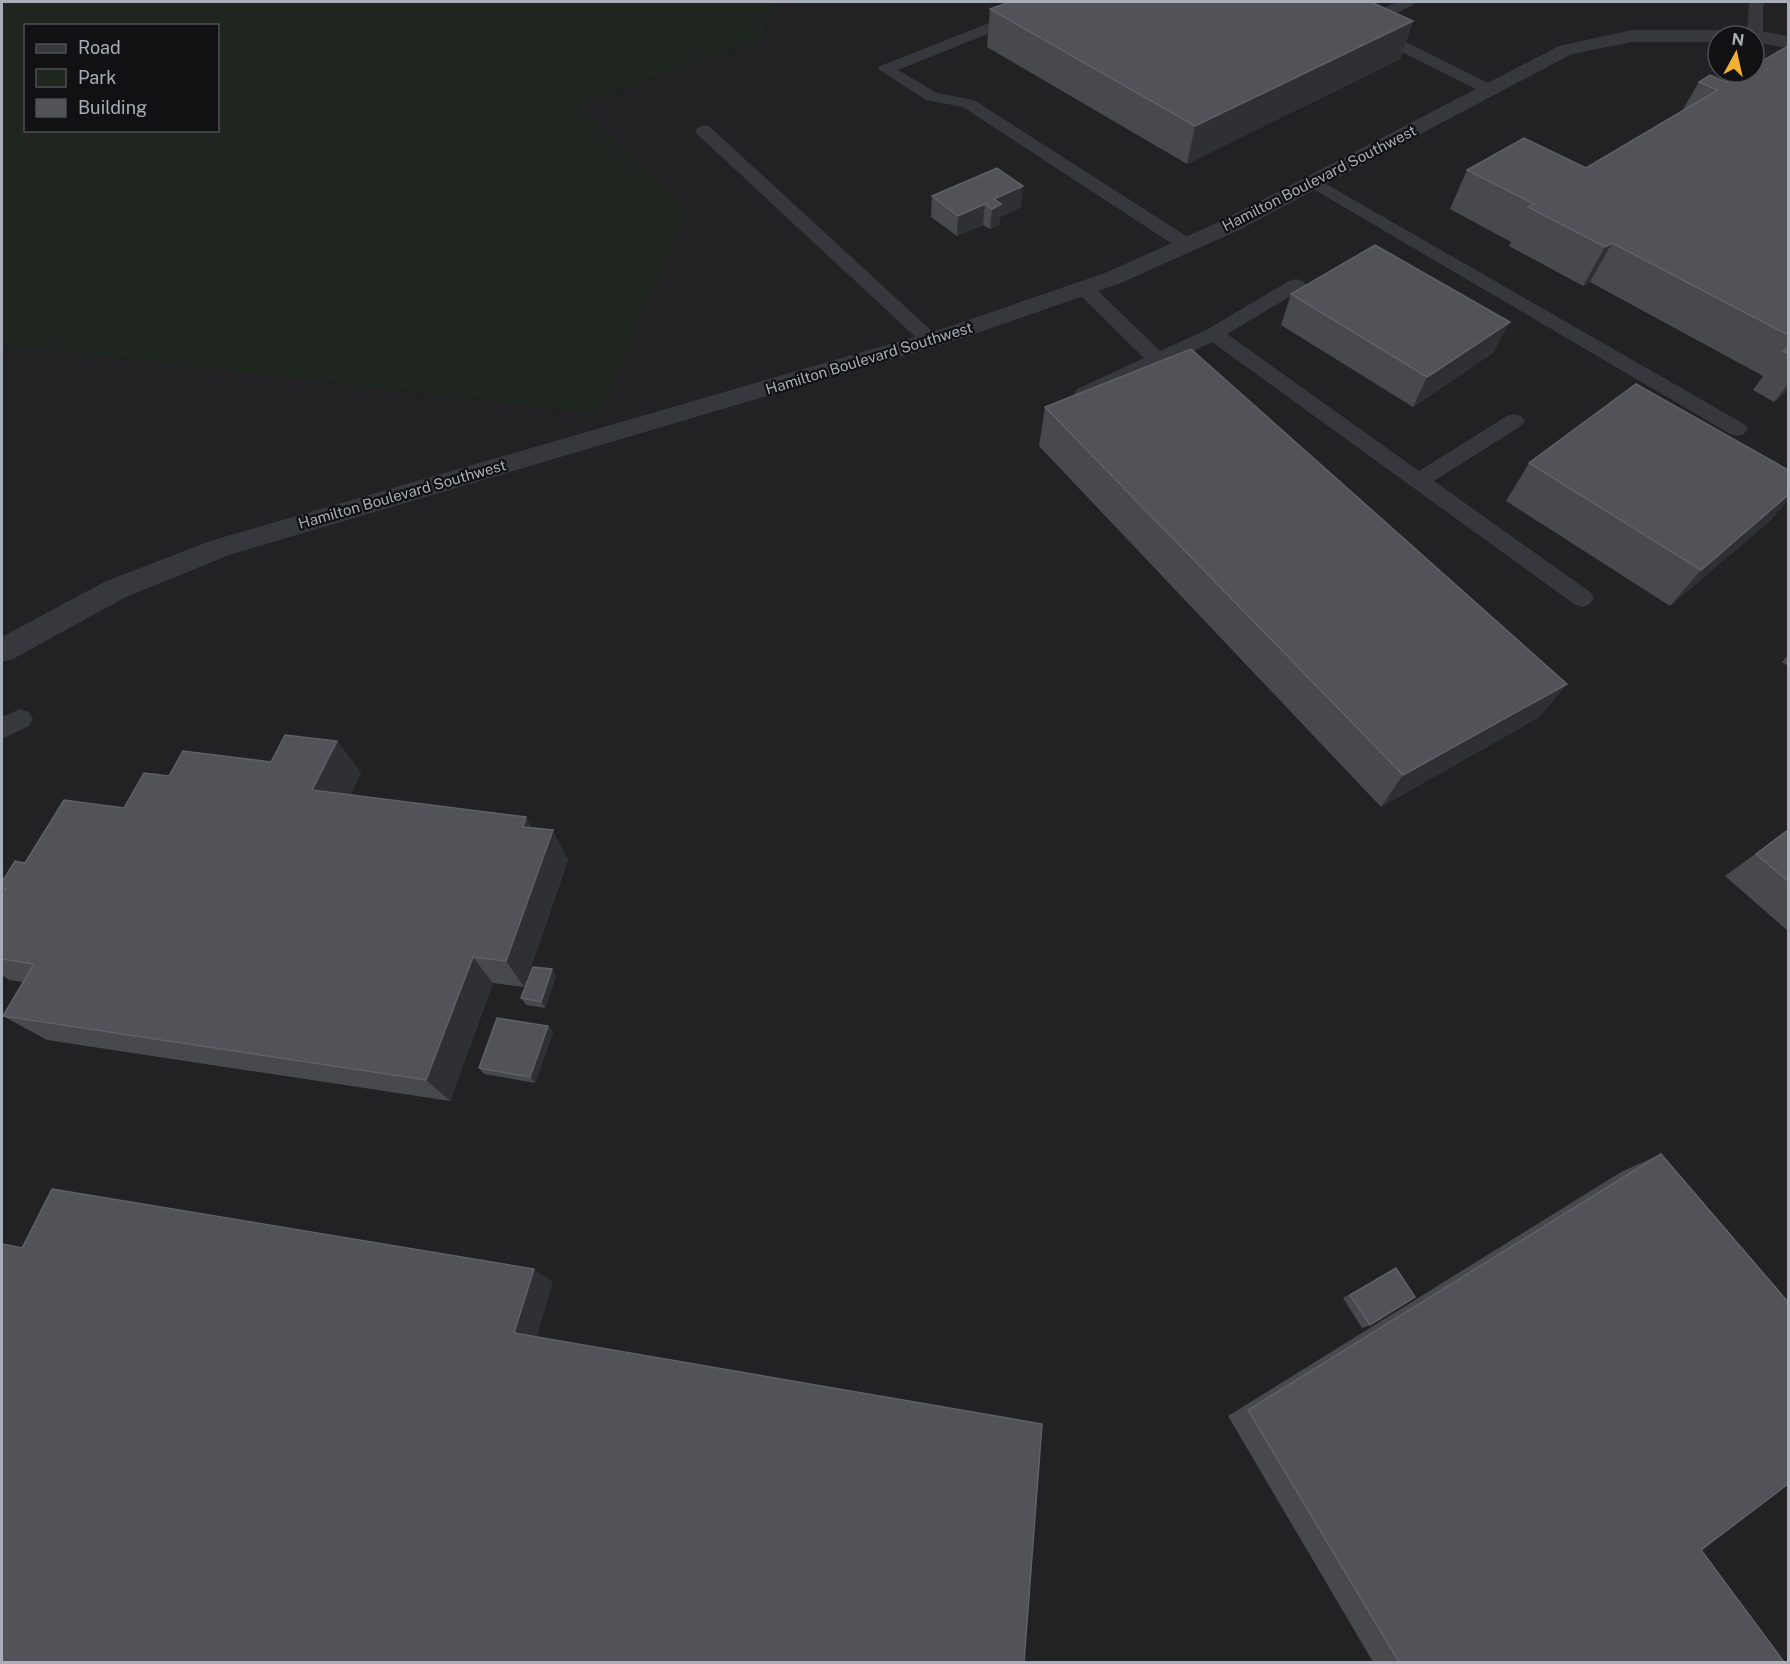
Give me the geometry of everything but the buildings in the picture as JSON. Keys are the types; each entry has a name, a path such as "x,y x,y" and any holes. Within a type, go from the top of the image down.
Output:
{"street":[{"name":"Hamilton Boulevard Southwest","path":"2,651 114,590 220,548 930,340 1084,288 1231,225 1566,50 1632,36 1706,36"},
{"path":"1766,38 1788,42"}],"lane":[{"path":"1055,2 886,69 932,98 968,103 1187,245"},
{"path":"1313,2 1490,90"},
{"path":"1360,25 1408,2"},
{"path":"1754,24 1755,4 1759,2"},
{"path":"703,130 930,340"},
{"path":"1314,182 1737,429"},
{"path":"1074,399 1214,334 1296,285"},
{"path":"1084,288 1157,360"},
{"path":"1214,334 1582,598"},
{"path":"1419,482 1514,421"}],"shaded area":[{"path":"777,2 1788,2 1788,1662 2,1662 2,344 601,414 577,105 761,39"}],"green space":[{"path":"2,2 777,2 761,39 577,105 688,210 601,414 2,344"}]}
